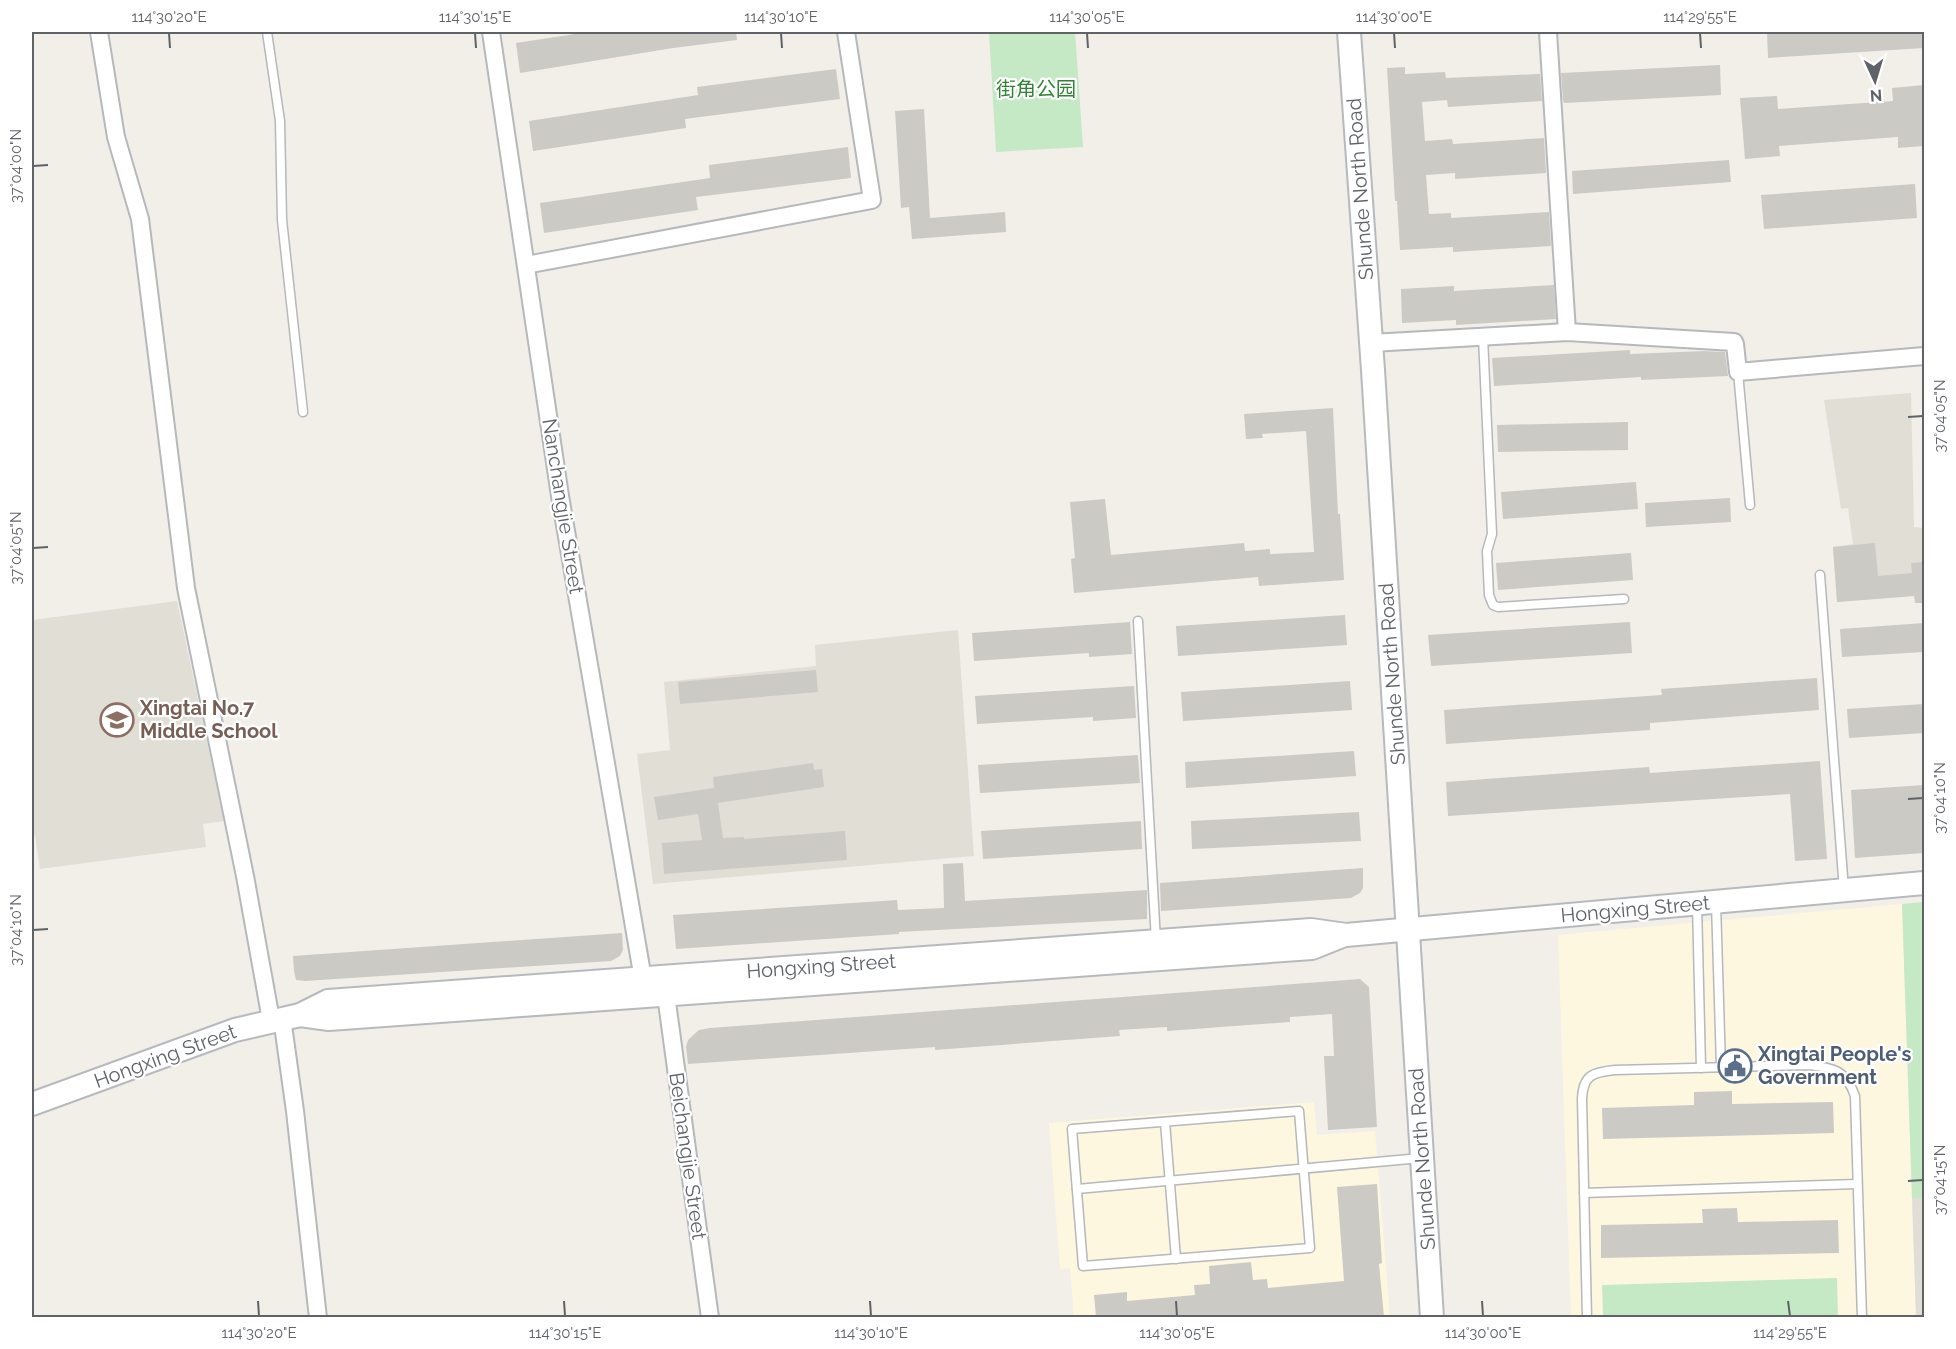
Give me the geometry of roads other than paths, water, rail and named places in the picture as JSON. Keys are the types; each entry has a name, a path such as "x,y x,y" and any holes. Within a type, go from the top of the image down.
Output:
{"street":[{"path":"99,32 116,137 140,219 186,588 245,876 284,1018 318,1317"},
{"name":"Nanchangjie Street","path":"490,32 560,496 643,979"},
{"path":"526,265 872,200 846,32"},
{"name":"Shunde North Road","path":"1349,32 1371,343 1432,1317"},
{"path":"1548,32 1567,332"},
{"path":"1371,343 1567,332 1734,342 1738,372 1924,356"},
{"name":"Hongxing Street","path":"32,1104 235,1030 284,1018 328,1001 1311,930 1346,935 1924,883"},
{"name":"Hongxing Street","path":"284,1018 329,1019 1312,948 1346,935"},
{"name":"Beichangjie Street","path":"666,995 710,1317"}],"lane":[{"path":"267,32 278,107 282,220 303,412"},
{"path":"1483,337 1492,534 1487,551 1489,595 1493,605 1498,607 1624,600"},
{"path":"1738,372 1750,505"},
{"path":"1820,575 1844,890"},
{"path":"1138,621 1156,941"},
{"path":"1706,903 1721,1067"},
{"path":"1701,1068 1706,903"},
{"path":"1587,1317 1582,1099 1585,1082 1592,1075 1600,1072 1809,1065 1834,1069 1847,1078 1855,1096 1862,1317"},
{"path":"1299,1111 1310,1248 1083,1266 1072,1129 1165,1122 1299,1111"},
{"path":"1165,1122 1176,1259"},
{"path":"1077,1189 1422,1158"},
{"path":"1584,1193 1857,1184"}],"place":[{"name":"Xingtai No.7 Middle School","path":"117,720"},
{"name":"Xingtai People's Government","path":"1735,1066"}],"park label":[{"name":"街角公园","path":"1036,89"}]}
